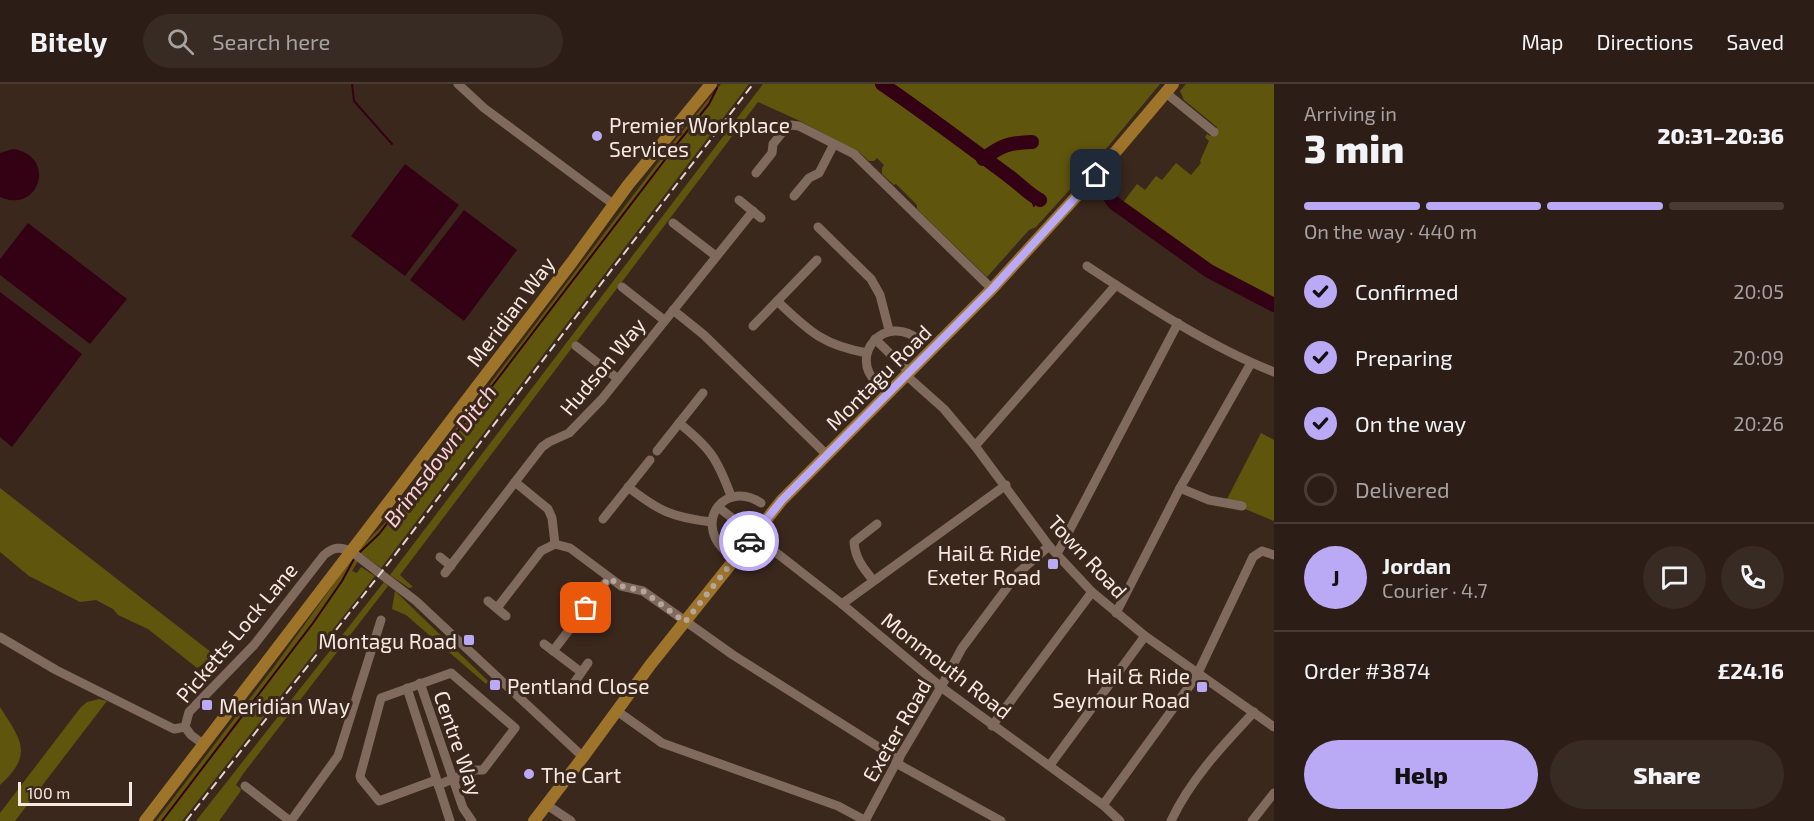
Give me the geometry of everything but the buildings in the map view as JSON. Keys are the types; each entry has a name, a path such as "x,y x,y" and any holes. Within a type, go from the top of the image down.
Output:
{"main road":[{"name":"Meridian Way","path":"145,821 572,262 613,204 711,84"},
{"name":"Montagu Road","path":"534,821 651,664 782,500 992,289 1096,175 1169,88"}],"street":[{"path":"458,84 484,108 613,204"},
{"path":"1169,88 1214,132"},
{"path":"756,173 772,153 773,144 785,129 791,125 799,126 854,154 992,289"},
{"path":"794,196 809,177 819,173 834,144"},
{"path":"872,171 879,164"},
{"path":"739,200 761,218"},
{"name":"Hudson Way","path":"440,557 448,569 545,444 569,433 618,379 753,211"},
{"path":"673,223 716,256"},
{"path":"818,227 871,279 880,295 889,330"},
{"path":"753,326 818,260"},
{"path":"1087,266 1178,323 1251,363 1274,372"},
{"path":"975,446 1116,285"},
{"path":"622,287 664,320"},
{"path":"777,301 818,338 835,346 867,353"},
{"path":"673,310 704,335 827,455"},
{"path":"1057,554 1178,323"},
{"path":"877,383 866,366 867,353 875,339 889,330 905,331 919,340"},
{"name":"Town Road","path":"875,339 944,409 1006,485 1049,546 1092,592 1145,636 1274,727"},
{"path":"576,346 618,379"},
{"path":"1116,613 1180,488 1251,363"},
{"path":"657,451 703,393"},
{"path":"679,423 710,451 720,467 731,496"},
{"path":"603,519 650,460"},
{"path":"515,482 548,509 552,518 555,544"},
{"path":"842,604 1006,485"},
{"path":"628,487 668,514 711,522"},
{"path":"1180,488 1209,500 1242,506"},
{"path":"723,549 714,539 711,522 718,507 731,496 749,496 761,503"},
{"name":"Monmouth Road","path":"718,507 842,604 941,687 992,726 1050,765 1103,805 1120,821"},
{"path":"873,580 861,566 855,553 854,543 877,524"},
{"path":"497,608 541,550 555,544 570,548 621,586 643,591 733,655 897,761 1001,821"},
{"name":"Exeter Road","path":"866,821 897,761 962,648 1018,573 1049,546"},
{"name":"Picketts Lock Lane","path":"185,727 189,712 254,645 324,555 332,549 340,548 352,552 416,601 583,757"},
{"path":"1103,805 1198,673 1253,557 1262,551 1274,555"},
{"path":"553,651 609,578"},
{"path":"992,726 1092,592"},
{"path":"488,601 506,616"},
{"path":"245,786 291,821 338,756 381,620"},
{"path":"1050,765 1145,636"},
{"name":"Picketts Lock Lane","path":"0,637 56,670 174,729 185,727"},
{"path":"544,644 581,672"},
{"path":"574,682 588,663"},
{"path":"407,688 381,698 361,778 379,801 453,779 475,770 480,772 486,768 515,728 451,673 420,683"},
{"name":"Centre Way","path":"450,821 407,688 420,683 463,808 472,821"},
{"path":"617,711 662,743 838,807 866,821"},
{"path":"1171,821 1177,808 1220,749 1254,712"},
{"name":"Picketts Lock Lane","path":"185,727 203,744"},
{"path":"1252,821 1274,793"},
{"path":"547,805 571,821"}],"shaded area":[{"path":"721,84 749,84 381,568 362,554 352,571 357,573 361,567 375,576 182,821 156,821 274,667 359,549 383,525 672,144"},
{"path":"763,84 1160,84 1101,155 987,277 917,209 917,205 896,184 894,185 882,174 884,165 877,158 869,161 860,153 800,121 758,102 400,575 413,587 409,588 390,575"},
{"path":"1186,84 1274,84 1274,303 1211,270 1121,205 1137,184 1145,190 1156,176 1162,180 1176,163 1191,175 1201,163 1209,141 1205,137 1207,134 1210,136 1217,127 1184,100 1180,91"},
{"path":"13,149 27,154 35,162 39,172 38,182 33,191 25,198 14,200 0,197 0,153"},
{"path":"405,164 459,205 405,276 351,236"},
{"path":"464,210 517,250 464,321 410,280"},
{"path":"28,223 127,299 90,344 0,275 0,259"},
{"path":"0,292 82,354 12,447 0,437"},
{"path":"1261,433 1274,440 1274,521 1226,501"},
{"path":"0,488 216,656 197,668 148,629 118,615 113,609 96,600 80,602 29,576 0,552"},
{"path":"384,582 388,586 243,774 236,785 241,789 240,792 219,821 196,821"},
{"path":"395,591 488,681 486,684 406,615 392,609"},
{"path":"99,699 107,701 15,821 0,821 0,813 81,707 87,702"},
{"path":"0,707 14,729 21,747 17,764 0,785"}],"waterway":[{"path":"352,84 354,101 392,144"},
{"path":"882,84 1040,200"},
{"name":"Brimsdown Ditch","path":"359,553 379,534 709,104 717,88"},
{"path":"983,159 1006,146 1032,142"},
{"path":"1102,185 1114,203 1209,271 1274,305"},
{"path":"1030,195 1034,206"},
{"name":"Brimsdown Ditch","path":"162,821 313,623 342,581 355,557"}],"railway":[{"path":"186,821 391,560 753,84"}],"way so far":[{"path":"586,608 609,578 621,586 643,591 685,622 749,541"}],"place":[{"name":"Premier Workplace Services","path":"597,136"},
{"name":"Hail & Ride Exeter Road","path":"1053,564"},
{"name":"Montagu Road","path":"469,640"},
{"name":"Pentland Close","path":"495,685"},
{"name":"Hail & Ride Seymour Road","path":"1202,687"},
{"name":"Meridian Way","path":"207,705"},
{"name":"The Cart","path":"529,774"}],"route":[{"path":"749,541 782,500 992,289 1096,175"}]}
